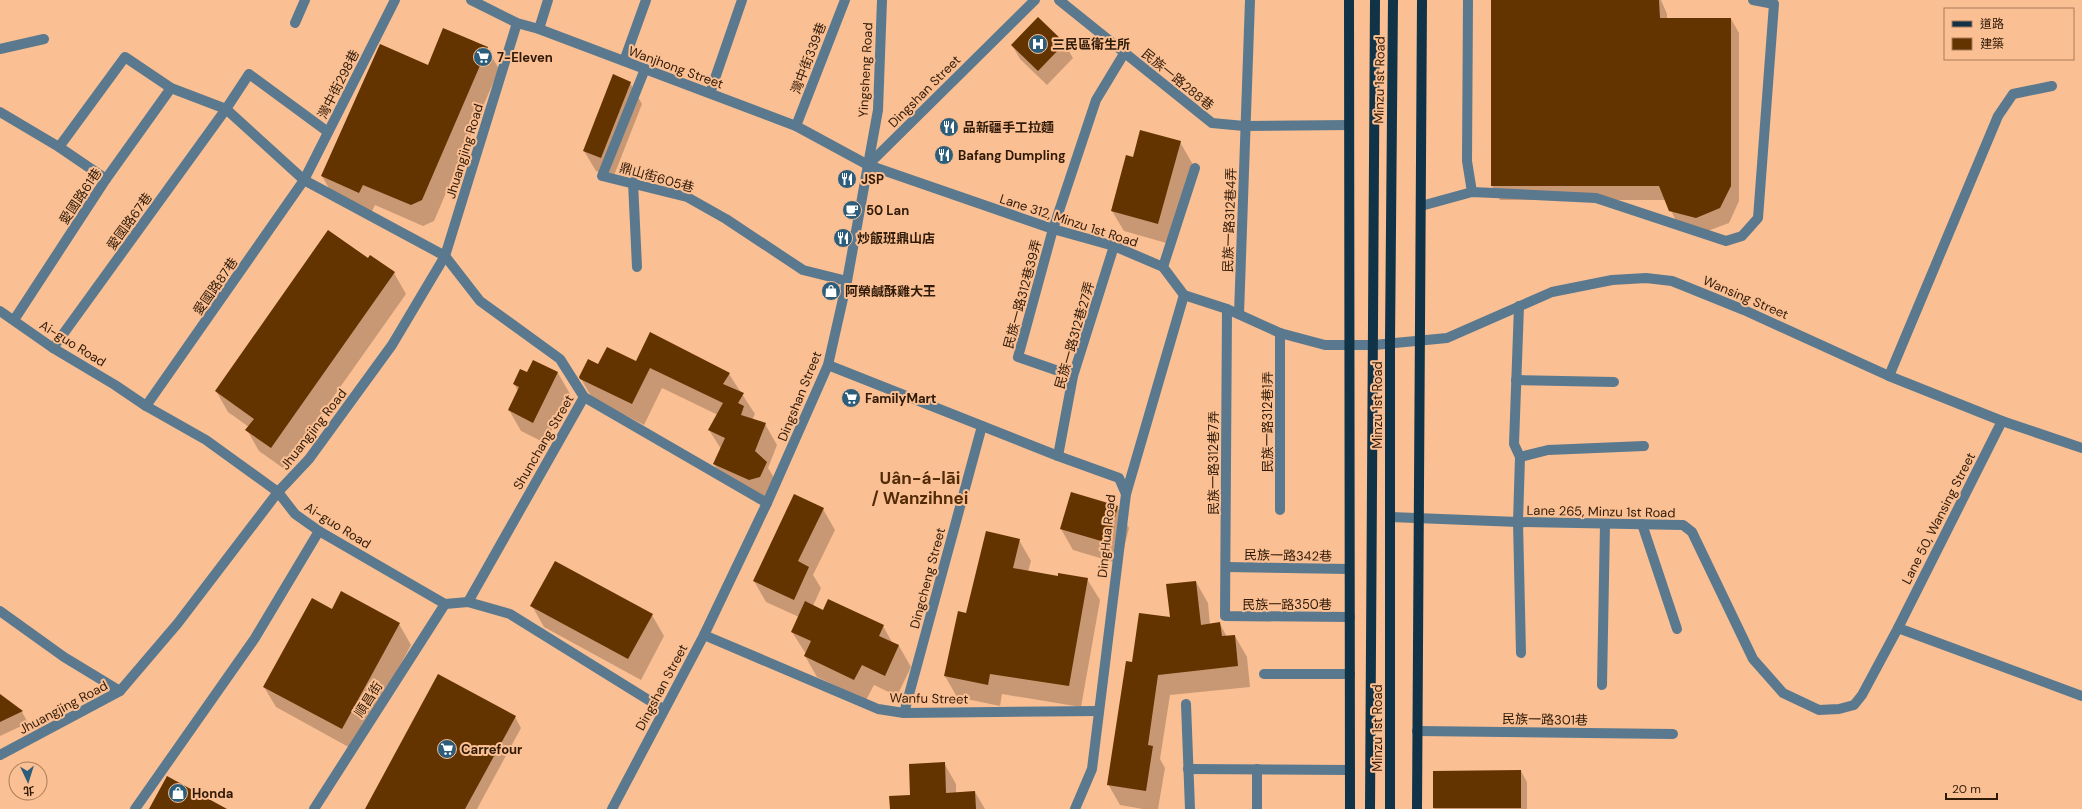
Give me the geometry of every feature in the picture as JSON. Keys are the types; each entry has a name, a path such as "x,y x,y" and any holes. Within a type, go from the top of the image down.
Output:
{"main road":[{"name":"Minzu 1st Road","path":"1349,0 1350,809"},
{"name":"Minzu 1st Road","path":"1370,809 1375,0"},
{"name":"Minzu 1st Road","path":"1390,809 1390,342 1393,0"},
{"path":"1417,809 1422,0"}],"street":[{"path":"295,23 305,0"},
{"name":"灣中街298巷","path":"304,180 395,0"},
{"name":"Wanjhong Street","path":"471,0 517,23 539,29 796,126 868,165"},
{"path":"539,29 548,0"},
{"path":"624,62 646,0"},
{"path":"710,93 742,0"},
{"name":"灣中街339巷","path":"796,126 845,0"},
{"name":"Yingsheng Road","path":"868,165 878,110 882,0"},
{"name":"Dingshan Street","path":"616,808 663,709 704,635 767,503 828,365 847,281 868,165 1035,0"},
{"name":"民族一路288巷","path":"1059,0 1212,122 1244,126 1349,125"},
{"name":"民族一路312巷4弄","path":"1239,314 1244,126 1250,0"},
{"path":"1468,0 1467,161 1472,192"},
{"path":"1421,206 1472,192 1596,198 1726,240 1742,236 1758,218 1774,4 1753,0"},
{"name":"Jhuangjing Road","path":"0,755 120,691 178,623 278,492 309,459 392,345 445,256 517,23"},
{"path":"0,49 44,39"},
{"path":"1053,229 1096,100 1125,52"},
{"path":"59,146 125,57 171,88 226,109 304,180 445,256 480,302 560,359 584,397"},
{"name":"鼎山街605巷","path":"644,69 602,176 633,182 687,197 726,219 803,270 847,281"},
{"name":"愛國路67巷","path":"53,348 226,109 249,74 328,132"},
{"path":"1889,376 1998,116 2013,94 2052,86"},
{"name":"愛國路61巷","path":"14,320 106,179 171,88"},
{"path":"0,112 59,146 106,179"},
{"name":"Lane 312, Minzu 1st Road","path":"868,165 1053,229 1114,246 1162,267 1184,295"},
{"path":"1162,267 1195,168"},
{"name":"愛國路87巷","path":"146,406 304,180"},
{"path":"633,182 637,267"},
{"name":"民族一路312巷39弄","path":"1053,229 1018,357 1073,376"},
{"name":"民族一路312巷27弄","path":"1058,456 1073,376 1114,246"},
{"name":"Wansing Street","path":"1390,342 1447,338 1552,292 1612,280 1646,278 1672,281 1744,310 1889,376 2002,421 2082,448"},
{"path":"1126,494 1184,295 1227,309 1280,334 1325,345 1374,344 1390,342"},
{"path":"1519,306 1514,444 1520,457 1518,522 1522,653"},
{"name":"民族一路312巷7弄","path":"1225,616 1227,309"},
{"name":"Ai-guo Road","path":"0,311 53,348 115,385 146,406 206,440 278,492 294,514 319,531 445,604"},
{"name":"民族一路312巷1弄","path":"1280,334 1280,510"},
{"name":"DingHua Road","path":"828,365 1058,456 1119,478 1126,494 1092,769 1075,809"},
{"path":"1516,380 1614,382"},
{"name":"Shunchang Street","path":"468,602 584,397 767,503"},
{"name":"Lane 50, Wansing Street","path":"1754,659 1783,693 1819,710 1839,710 1854,705 1862,695 1898,628 2002,421"},
{"name":"Dingcheng Street","path":"904,713 982,426"},
{"path":"1520,457 1548,450 1644,446"},
{"name":"Lane 265, Minzu 1st Road","path":"1390,518 1683,525 1692,532 1754,659"},
{"path":"1602,685 1605,524"},
{"path":"1642,524 1677,629"},
{"path":"135,809 255,638 319,531"},
{"name":"民族一路342巷","path":"1226,567 1349,569"},
{"path":"445,604 468,602 510,614 663,709"},
{"name":"順昌街","path":"314,809 445,604"},
{"path":"0,611 64,657 120,691"},
{"name":"民族一路350巷","path":"1225,616 1350,617"},
{"path":"1898,628 2082,696"},
{"name":"Wanfu Street","path":"704,635 878,709 904,713 1098,711"},
{"path":"1264,674 1350,674"},
{"path":"1186,704 1190,809"},
{"name":"民族一路301巷","path":"1417,731 1673,734"},
{"path":"1188,769 1350,770"},
{"path":"1256,809 1257,769"}],"building":[{"path":"1491,0 1659,0 1660,18 1731,18 1731,186 1720,208 1696,218 1669,211 1659,186 1491,186"},
{"name":"三民區衛生所","path":"1038,17 1065,43 1038,71 1011,45"},
{"path":"443,28 488,47 422,200 411,205 363,185 359,193 321,176 380,44 428,65"},
{"path":"613,74 631,82 601,158 583,151"},
{"path":"1140,130 1181,141 1158,224 1111,211 1126,155 1133,157"},
{"path":"328,230 368,258 370,255 395,272 271,448 245,430 254,419 215,391"},
{"path":"650,332 730,373 723,384 744,393 738,403 744,406 741,415 766,423 755,451 767,462 760,477 749,480 713,464 725,438 708,430 723,403 650,368 632,404 580,379 579,377 588,359 598,364 607,347 636,361"},
{"path":"533,360 558,372 533,423 508,410 519,387 513,384 520,369 527,372"},
{"path":"1071,492 1118,506 1108,543 1060,529"},
{"path":"794,494 824,508 798,561 809,567 794,600 753,581"},
{"path":"986,531 1020,539 1013,568 1058,576 1058,573 1088,578 1069,686 990,674 988,685 944,676 958,611 966,613"},
{"path":"555,561 653,614 628,659 530,606"},
{"path":"1196,581 1201,625 1220,622 1222,636 1235,635 1238,666 1158,675 1148,745 1153,746 1146,791 1107,785 1126,661 1132,662 1139,613 1170,617 1166,584"},
{"path":"341,591 400,623 342,729 263,687 312,598 332,609"},
{"path":"828,599 884,625 879,636 899,645 885,676 862,665 854,680 804,656 811,641 791,632 805,601 823,610"},
{"name":"Carrefour","path":"438,674 516,716 465,809 365,809"},
{"path":"0,694 23,711 0,722"},
{"path":"945,762 946,793 975,791 976,809 890,809 889,796 910,795 909,764"},
{"path":"1521,770 1521,808 1433,808 1433,771"},
{"name":"Honda","path":"167,776 227,809 149,809"}],"place":[{"name":"三民區衛生所","path":"1038,44"},
{"name":"7-Eleven","path":"483,57"},
{"name":"品新疆手工拉麵","path":"949,127"},
{"name":"Bafang Dumpling","path":"944,155"},
{"name":"JSP","path":"847,179"},
{"name":"50 Lan","path":"852,210"},
{"name":"炒飯班鼎山店","path":"843,238"},
{"name":"阿榮鹹酥雞大王","path":"831,291"},
{"name":"FamilyMart","path":"851,398"},
{"name":"Carrefour","path":"447,749"},
{"name":"Honda","path":"178,793"}],"district":[{"name":"Uân-á-lāi / Wanzihnei","path":"920,488"}]}
